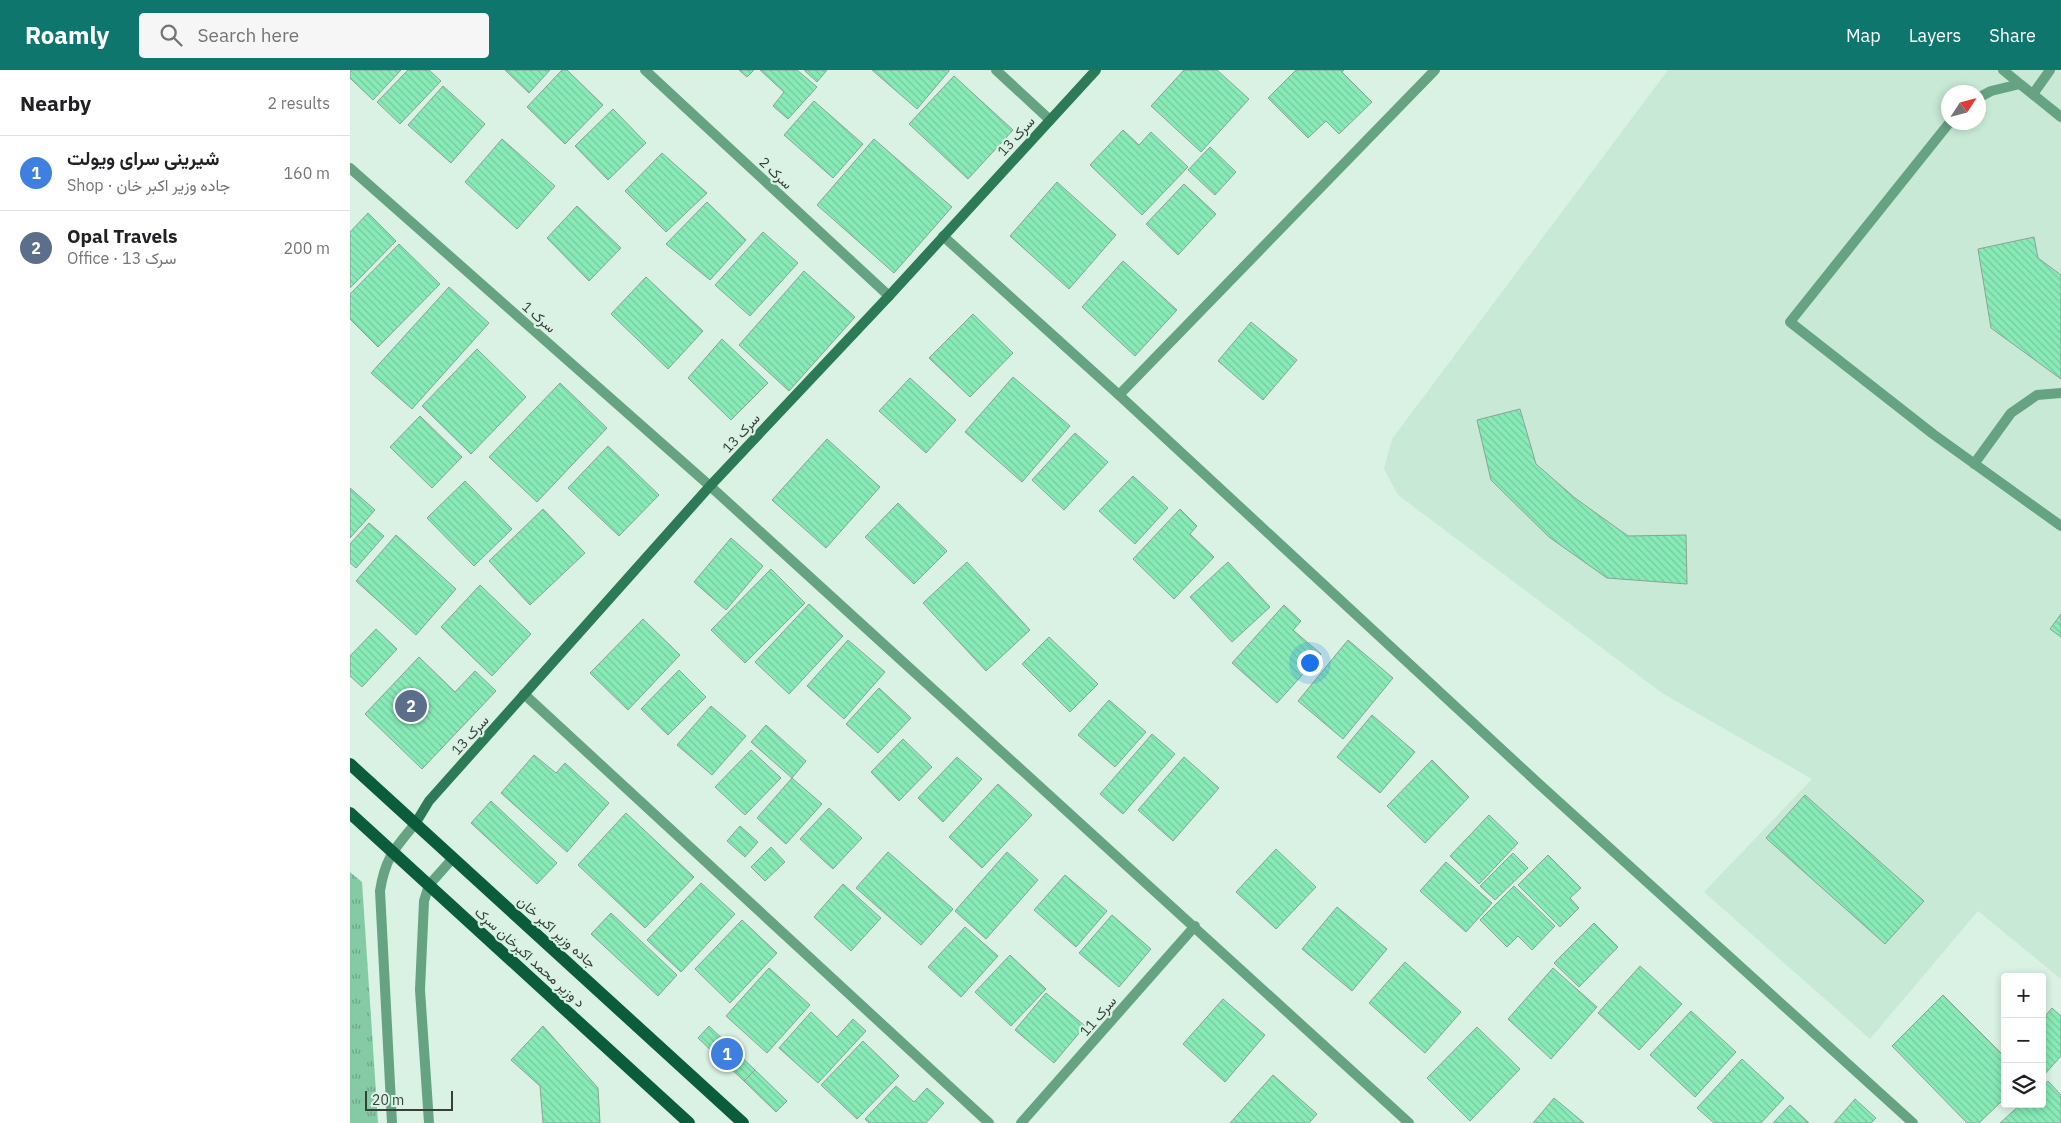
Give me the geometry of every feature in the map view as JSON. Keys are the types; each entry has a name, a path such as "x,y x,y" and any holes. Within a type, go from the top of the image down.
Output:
{"main road":[{"name":"جاده وزیر اکبر خان","path":"350,764 743,1123"},
{"name":"د وزیر محمد اکبرخان سړک","path":"350,813 689,1123"}],"street":[{"name":"سرک 2","path":"645,70 889,296"},
{"path":"996,70 1050,120"},
{"name":"سرک 13","path":"415,824 429,801 710,486 889,296 1096,70"},
{"path":"1119,395 1435,70"},
{"path":"2003,70 2061,117"},
{"path":"2033,94 2050,70"},
{"path":"1986,94 2020,84"},
{"path":"1944,130 1790,322 1932,434 2061,526"},
{"name":"سرک 1","path":"350,168 710,486 1409,1123"},
{"path":"944,236 1119,395 1539,784 1913,1123"},
{"path":"1974,464 2012,413 2037,396 2061,393"},
{"path":"524,694 989,1123"},
{"path":"392,1123 380,891 385,866 392,851 415,824"},
{"path":"429,1123 420,990 424,901 429,885 453,858"},
{"name":"سرک 11","path":"1021,1123 1195,926"}],"shaded area":[{"path":"1668,70 2061,70 2061,979 1978,911 1870,1039 1704,892 1812,779 1662,693 1398,495 1384,469 1392,439"}],"green space":[{"path":"350,872 362,882 378,1123 350,1123"}],"building":[{"path":"350,70 401,70 373,100 350,78"},
{"path":"408,70 429,70 441,81 400,124 377,102"},
{"path":"505,70 550,70 529,93"},
{"path":"562,70 567,70 603,105 565,144 527,107"},
{"path":"739,70 754,70 747,77"},
{"path":"760,70 797,70 817,87 788,119 773,106 784,92"},
{"path":"804,70 827,70 817,82"},
{"path":"872,70 949,70 949,71 917,109"},
{"path":"1184,70 1217,70 1249,99 1201,152 1151,106"},
{"path":"1296,70 1344,70 1342,72 1372,102 1339,134 1326,121 1308,138 1268,98"},
{"path":"954,76 1013,130 968,179 909,124"},
{"path":"443,86 485,124 451,163 408,125"},
{"path":"814,101 863,144 833,178 784,135"},
{"path":"613,109 646,143 608,180 575,146"},
{"path":"1123,130 1139,145 1151,132 1188,167 1142,215 1090,165"},
{"path":"502,139 555,186 517,229 465,182"},
{"path":"874,139 952,207 894,273 817,205"},
{"path":"1210,147 1236,172 1215,195 1188,170"},
{"path":"662,153 707,193 666,232 625,191"},
{"path":"1057,182 1116,235 1069,289 1010,236"},
{"path":"1184,184 1216,214 1178,255 1146,224"},
{"path":"707,202 746,240 710,280 666,244"},
{"path":"577,206 621,248 589,281 547,238"},
{"path":"368,213 396,241 350,288 350,232"},
{"path":"763,232 798,263 750,316 715,285"},
{"path":"2034,237 2038,258 2061,275 2061,379 1991,328 1978,249"},
{"path":"399,244 440,284 378,347 350,319 350,294"},
{"path":"1123,261 1177,310 1135,356 1082,307"},
{"path":"804,271 855,317 789,391 739,345"},
{"path":"646,277 703,331 668,369 611,314"},
{"path":"449,287 489,323 412,409 371,373"},
{"path":"973,314 1013,353 970,397 929,358"},
{"path":"1251,322 1297,360 1263,400 1218,361"},
{"path":"722,339 768,383 731,420 688,378"},
{"path":"477,349 526,397 471,454 422,406"},
{"path":"1013,377 1070,426 1022,482 965,432"},
{"path":"910,378 956,420 926,453 879,411"},
{"path":"560,383 607,428 537,502 489,457"},
{"path":"1520,409 1536,464 1575,498 1628,536 1686,535 1687,584 1607,578 1549,537 1491,480 1477,420"},
{"path":"420,416 462,457 432,488 390,447"},
{"path":"1075,433 1108,462 1064,510 1032,480"},
{"path":"827,439 880,487 826,548 772,500"},
{"path":"608,446 659,495 619,536 568,488"},
{"path":"1133,476 1168,508 1135,544 1099,511"},
{"path":"465,481 512,529 474,566 427,518"},
{"path":"350,488 375,510 350,538"},
{"path":"898,503 947,551 914,584 865,537"},
{"path":"543,509 585,553 530,605 489,561"},
{"path":"1180,509 1197,526 1190,534 1214,557 1174,599 1133,559"},
{"path":"369,523 384,536 356,568 350,563 350,544"},
{"path":"396,535 456,589 416,635 356,581"},
{"path":"731,538 763,566 726,610 694,582"},
{"path":"967,562 1030,630 986,671 923,603"},
{"path":"1228,562 1270,607 1232,642 1190,597"},
{"path":"771,569 805,603 745,663 711,630"},
{"path":"480,585 531,634 492,676 441,627"},
{"path":"809,604 843,636 789,694 755,662"},
{"path":"1284,605 1301,621 1293,630 1321,654 1277,703 1232,663"},
{"path":"2061,614 2061,637 2050,629"},
{"path":"643,619 680,655 628,710 590,673"},
{"path":"376,629 397,649 362,687 350,676 350,656"},
{"path":"1049,637 1098,684 1070,712 1022,664"},
{"path":"848,640 885,672 844,719 807,686"},
{"path":"1348,640 1393,678 1343,739 1298,701"},
{"path":"419,657 455,692 475,671 496,691 422,769 365,714"},
{"path":"679,670 706,697 668,735 641,709"},
{"path":"879,688 911,718 878,753 846,724"},
{"path":"1109,700 1146,732 1115,767 1078,735"},
{"path":"711,706 746,736 712,775 677,745"},
{"path":"1372,715 1415,752 1380,793 1337,757"},
{"path":"766,725 806,761 792,778 751,742"},
{"path":"1152,734 1175,754 1123,814 1100,794"},
{"path":"903,739 932,767 899,801 871,772"},
{"path":"751,750 781,778 745,815 715,787"},
{"path":"534,755 556,773 565,763 609,803 567,852 501,793"},
{"path":"957,757 982,779 943,822 918,798"},
{"path":"1184,757 1219,788 1173,841 1138,810"},
{"path":"1432,760 1469,797 1425,843 1387,806"},
{"path":"792,778 822,804 786,844 757,818"},
{"path":"998,784 1032,815 982,868 949,837"},
{"path":"1805,795 1924,901 1885,944 1766,838"},
{"path":"491,801 557,863 537,884 471,823"},
{"path":"829,808 862,838 833,869 800,839"},
{"path":"626,813 694,877 645,928 578,865"},
{"path":"1489,815 1518,843 1479,884 1450,856"},
{"path":"740,826 758,842 745,857 727,841"},
{"path":"771,847 785,862 765,881 751,867"},
{"path":"1276,849 1316,887 1276,929 1236,892"},
{"path":"888,852 953,909 921,945 856,888"},
{"path":"1007,852 1038,880 986,939 955,911"},
{"path":"1513,853 1528,868 1495,900 1480,886"},
{"path":"1548,855 1581,888 1570,898 1579,908 1560,927 1518,885"},
{"path":"1446,862 1492,903 1466,932 1420,891"},
{"path":"1065,875 1107,911 1076,947 1034,910"},
{"path":"701,883 735,914 681,972 647,940"},
{"path":"843,884 881,918 851,951 814,917"},
{"path":"1514,886 1555,926 1532,950 1518,936 1507,947 1480,920"},
{"path":"1337,907 1387,949 1352,991 1302,949"},
{"path":"611,913 677,975 658,996 591,934"},
{"path":"1112,915 1151,949 1119,987 1079,953"},
{"path":"742,920 777,953 730,1003 695,969"},
{"path":"1594,923 1618,947 1579,987 1554,963"},
{"path":"965,927 998,956 961,997 928,967"},
{"path":"1010,955 1046,989 1011,1026 975,992"},
{"path":"1405,962 1461,1012 1425,1053 1369,1003"},
{"path":"1640,966 1682,1004 1639,1050 1598,1013"},
{"path":"769,968 810,1005 767,1053 726,1016"},
{"path":"1553,968 1597,1007 1551,1059 1508,1019"},
{"path":"1046,993 1085,1026 1054,1063 1015,1030"},
{"path":"1943,995 2001,1053 2001,1102 1979,1123 1967,1123 1892,1046"},
{"path":"1223,999 1265,1035 1225,1082 1183,1044"},
{"path":"2052,1008 2061,1016 2061,1056 2046,1073 2046,1018"},
{"path":"1691,1011 1736,1052 1695,1097 1650,1055"},
{"path":"811,1012 837,1037 853,1019 866,1031 818,1083 779,1048"},
{"path":"543,1026 598,1088 600,1123 543,1123 540,1086 511,1060"},
{"path":"709,1026 755,1070 744,1081 698,1038"},
{"path":"1477,1027 1520,1069 1470,1121 1427,1078"},
{"path":"863,1041 899,1076 857,1119 821,1085"},
{"path":"1742,1059 1784,1098 1761,1123 1714,1123 1697,1108"},
{"path":"755,1070 787,1101 776,1112 744,1081"},
{"path":"1273,1075 1317,1114 1309,1123 1230,1123"},
{"path":"2048,1081 2061,1095 2061,1123 2000,1123 2017,1108 2046,1108 2046,1083"},
{"path":"896,1086 914,1102 927,1088 944,1103 926,1123 869,1123 865,1119"},
{"path":"1554,1098 1584,1123 1533,1123"},
{"path":"1855,1099 1876,1118 1871,1123 1834,1123"},
{"path":"1790,1105 1809,1123 1773,1123"}],"place":[{"name":"Opal Travels","path":"411,706"},
{"name":"شیرینی سرای ویولت","path":"727,1054"}]}
